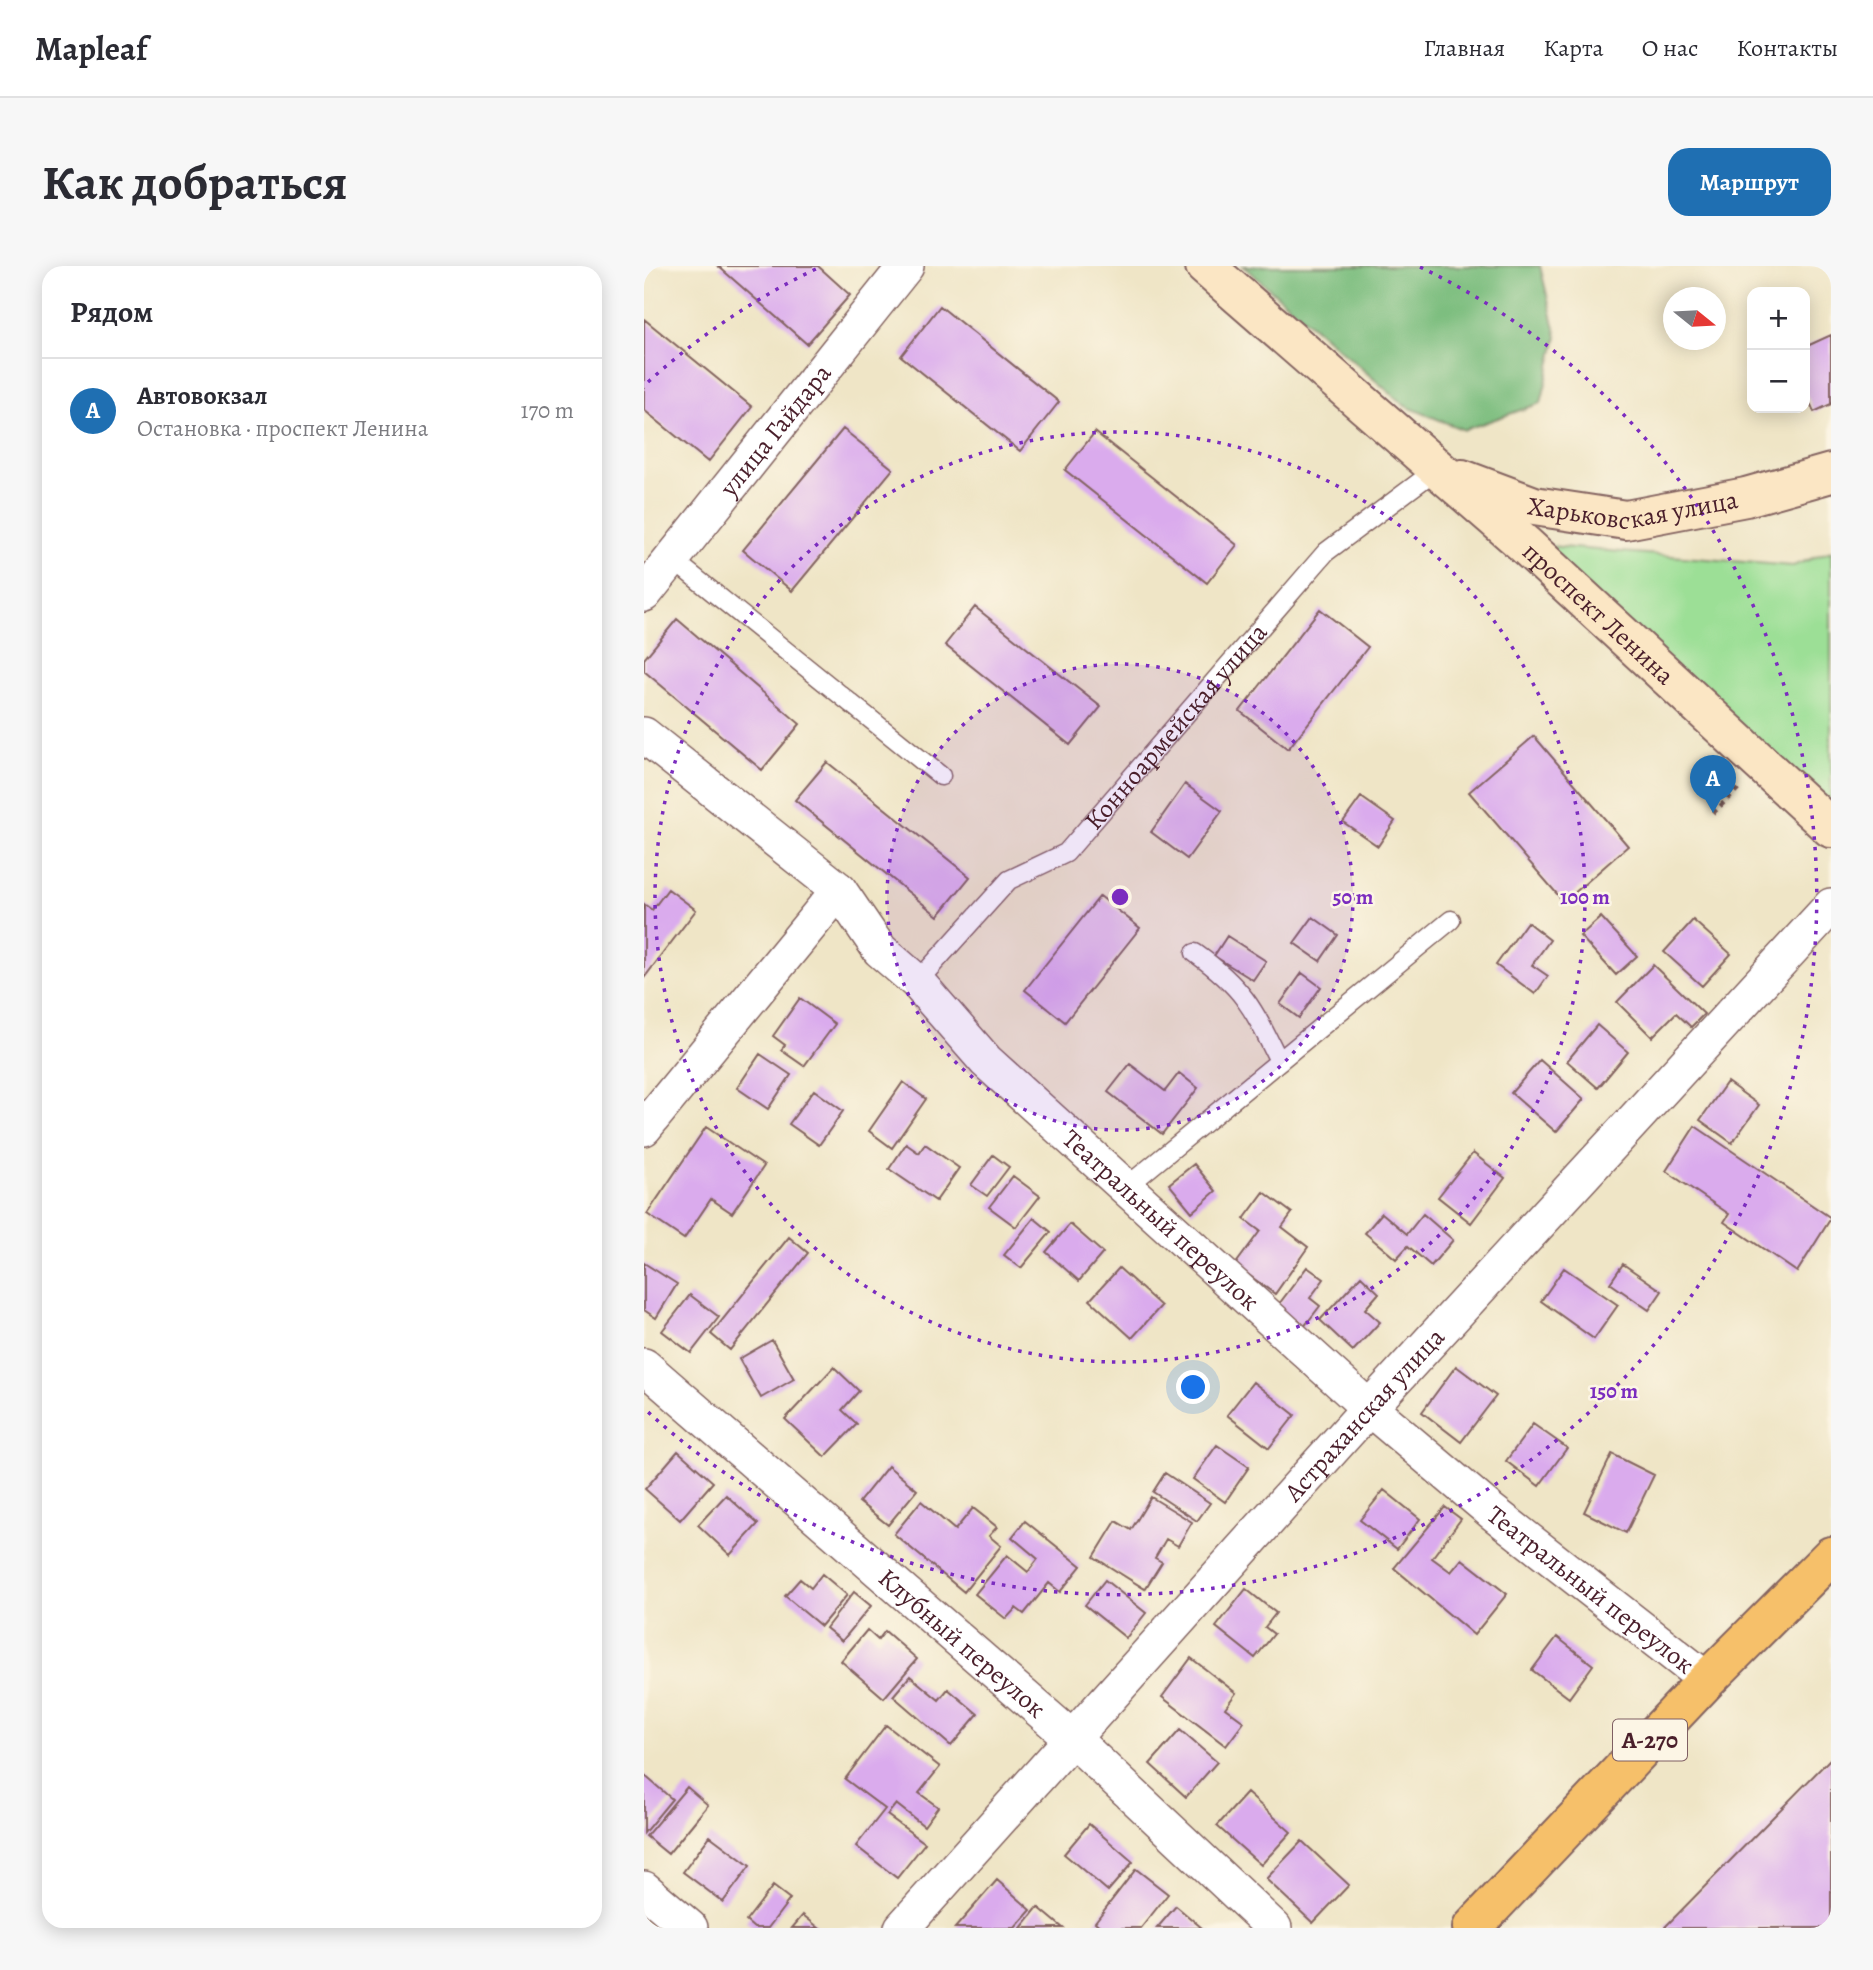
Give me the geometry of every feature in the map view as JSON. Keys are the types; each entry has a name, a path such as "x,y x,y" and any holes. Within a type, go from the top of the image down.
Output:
{"highway":[{"name":"А-270","path":"1472,1928 1707,1680 1831,1556"}],"main road":[{"name":"проспект Ленина","path":"1205,266 1524,544 1831,828"},
{"name":"Харьковская улица","path":"1437,469 1534,506 1626,520 1746,497 1831,473"}],"street":[{"name":"улица Гайдара","path":"644,594 906,266"},
{"name":"Театральный переулок","path":"644,735 839,890 880,950 918,982 986,1061 1369,1408 1490,1511 1707,1680"},
{"path":"644,1128 839,890"},
{"name":"Астраханская улица","path":"902,1928 1074,1740 1369,1408 1831,906"},
{"name":"Клубный переулок","path":"644,1366 1074,1740 1274,1928"},
{"path":"644,1889 690,1928"}],"lane":[{"name":"Конноармейская улица","path":"918,982 1009,880 1066,853 1326,552 1437,469"},
{"path":"672,559 941,776"},
{"path":"1125,1188 1451,920"},
{"path":"1195,953 1225,974 1252,1006 1279,1061"}],"green space":[{"path":"1243,266 1540,266 1557,337 1541,403 1464,430 1405,406"},
{"path":"1524,544 1793,566 1831,551 1831,828"}],"building":[{"path":"718,266 818,266 850,295 807,344"},
{"path":"940,306 1059,402 1020,451 901,356"},
{"path":"644,319 752,407 708,462 644,410"},
{"path":"1831,335 1831,404 1814,412 1810,403 1810,345"},
{"path":"843,429 893,469 792,591 743,550"},
{"path":"1095,432 1237,545 1207,583 1065,470"},
{"path":"975,607 1101,707 1070,745 945,645"},
{"path":"1320,609 1368,647 1288,749 1240,711"},
{"path":"677,619 800,724 762,770 644,671 644,659"},
{"path":"1534,736 1628,846 1564,902 1469,792"},
{"path":"827,762 970,877 938,916 795,800"},
{"path":"1185,784 1222,811 1187,859 1151,832"},
{"path":"1361,797 1395,821 1378,846 1343,822"},
{"path":"668,889 696,910 644,978 644,904 652,910"},
{"path":"1100,896 1140,928 1065,1022 1025,990"},
{"path":"1313,917 1338,935 1320,961 1294,943"},
{"path":"1601,917 1637,956 1616,975 1580,936"},
{"path":"1693,920 1731,954 1702,986 1664,952"},
{"path":"1527,922 1550,940 1532,965 1548,976 1535,994 1496,965"},
{"path":"1227,936 1266,961 1253,980 1214,956"},
{"path":"1653,965 1704,1014 1691,1027 1676,1013 1652,1037 1617,1002"},
{"path":"1302,973 1321,987 1299,1018 1280,1004"},
{"path":"800,998 835,1024 804,1066 781,1050 785,1045 773,1036"},
{"path":"1597,1025 1628,1052 1598,1088 1567,1061"},
{"path":"760,1054 791,1075 768,1109 737,1088"},
{"path":"1540,1060 1584,1099 1556,1132 1511,1093"},
{"path":"1130,1064 1165,1091 1179,1073 1198,1088 1162,1134 1108,1092"},
{"path":"903,1082 926,1099 892,1148 869,1131"},
{"path":"1727,1082 1759,1105 1732,1143 1700,1120"},
{"path":"814,1090 843,1111 819,1145 789,1124"},
{"path":"1695,1126 1831,1218 1797,1272 1724,1222 1729,1214 1666,1171"},
{"path":"706,1127 764,1166 732,1213 711,1199 684,1239 647,1214"},
{"path":"906,1144 919,1153 925,1144 959,1168 936,1201 889,1169"},
{"path":"1473,1153 1505,1178 1471,1223 1438,1197"},
{"path":"993,1155 1009,1167 987,1196 971,1185"},
{"path":"1194,1164 1216,1191 1192,1212 1169,1184"},
{"path":"1013,1176 1040,1196 1016,1227 989,1207"},
{"path":"1264,1192 1292,1213 1282,1227 1308,1247 1275,1294 1235,1265 1260,1231 1244,1219"},
{"path":"1382,1213 1407,1234 1423,1214 1453,1240 1431,1266 1408,1246 1396,1259 1365,1233"},
{"path":"1034,1218 1051,1232 1021,1268 1004,1255"},
{"path":"1070,1224 1103,1253 1079,1281 1046,1252"},
{"path":"789,1237 808,1253 730,1350 711,1334"},
{"path":"644,1263 677,1284 656,1318 644,1310"},
{"path":"1623,1264 1662,1291 1649,1310 1610,1283"},
{"path":"1307,1267 1324,1279 1310,1298 1320,1306 1303,1328 1276,1308"},
{"path":"1119,1268 1161,1306 1132,1338 1090,1300"},
{"path":"1564,1268 1618,1305 1594,1339 1541,1301"},
{"path":"1361,1276 1379,1293 1365,1309 1380,1322 1353,1351 1320,1320"},
{"path":"690,1295 719,1317 691,1353 662,1331"},
{"path":"772,1340 794,1379 761,1398 739,1359"},
{"path":"1456,1366 1496,1396 1461,1442 1422,1412"},
{"path":"834,1367 859,1391 842,1410 857,1424 825,1457 785,1419"},
{"path":"1253,1382 1295,1415 1269,1448 1227,1415"},
{"path":"1533,1424 1567,1448 1539,1486 1506,1461"},
{"path":"1217,1445 1249,1467 1225,1502 1193,1479"},
{"path":"678,1451 713,1482 680,1520 645,1489"},
{"path":"1612,1454 1654,1475 1626,1533 1584,1512"},
{"path":"888,1466 917,1490 888,1525 859,1502"},
{"path":"1165,1473 1210,1503 1197,1521 1153,1492"},
{"path":"1384,1490 1420,1519 1397,1549 1360,1520"},
{"path":"726,1495 758,1524 730,1555 698,1525"},
{"path":"1151,1497 1192,1522 1178,1546 1166,1539 1155,1558 1162,1562 1145,1589 1094,1557 1116,1521 1131,1530"},
{"path":"921,1501 955,1530 973,1508 997,1527 989,1536 1001,1546 964,1592 894,1534"},
{"path":"1445,1507 1461,1519 1432,1558 1451,1572 1462,1559 1507,1594 1474,1635 1394,1568"},
{"path":"1025,1521 1081,1566 1060,1592 1049,1583 1024,1614 1016,1608 1006,1619 975,1594 1007,1555 1028,1572 1038,1559 1012,1537"},
{"path":"822,1574 847,1595 821,1626 785,1596 800,1579 811,1588"},
{"path":"1105,1580 1146,1613 1126,1638 1085,1605"},
{"path":"1246,1589 1276,1613 1265,1627 1274,1634 1255,1658 1216,1627"},
{"path":"854,1592 871,1606 842,1641 826,1628"},
{"path":"867,1630 878,1640 885,1631 917,1659 884,1698 841,1661"},
{"path":"1557,1637 1593,1665 1569,1698 1532,1670"},
{"path":"1191,1658 1236,1693 1225,1708 1244,1722 1226,1746 1162,1697"},
{"path":"910,1676 939,1700 948,1689 978,1714 951,1746 893,1696"},
{"path":"886,1725 940,1767 919,1793 938,1807 924,1826 896,1804 887,1815 925,1843 897,1878 856,1846 885,1809 845,1779"},
{"path":"1180,1730 1217,1762 1186,1797 1150,1764"},
{"path":"1831,1758 1831,1928 1664,1928"},
{"path":"644,1775 672,1799 644,1833"},
{"path":"687,1787 708,1805 668,1854 646,1836"},
{"path":"1247,1793 1291,1832 1261,1865 1217,1826"},
{"path":"1089,1824 1133,1862 1108,1891 1064,1854"},
{"path":"710,1836 750,1866 723,1902 683,1872"},
{"path":"1302,1841 1349,1885 1313,1923 1266,1879"},
{"path":"1136,1869 1168,1894 1141,1928 1102,1928 1095,1922"},
{"path":"997,1880 1031,1910 1015,1928 955,1928"},
{"path":"773,1886 790,1899 768,1928 754,1928 746,1921"},
{"path":"1176,1906 1202,1928 1157,1928"},
{"path":"1038,1907 1063,1928 1021,1928"},
{"path":"803,1915 819,1928 792,1928"}],"place":[{"name":"Автовокзал","path":"1713,813"}]}
